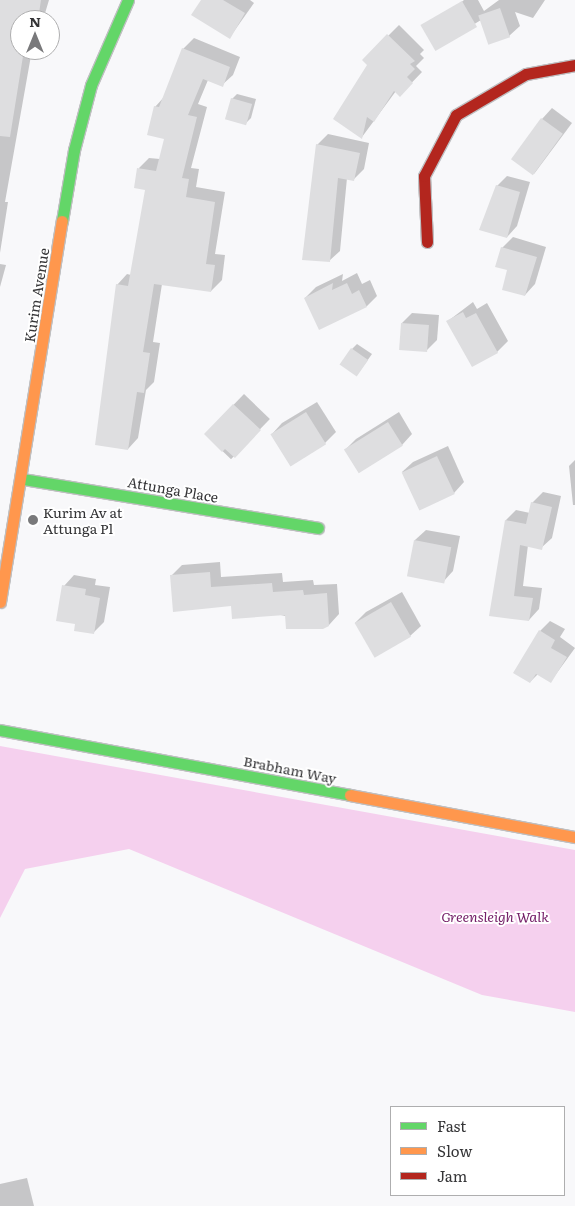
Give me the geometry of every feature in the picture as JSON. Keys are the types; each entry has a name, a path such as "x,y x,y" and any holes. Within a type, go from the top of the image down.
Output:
{"street":[{"name":"Kurim Avenue","path":"0,602 23,479 74,150 91,85 128,0"},
{"path":"427,242 424,176 456,115 526,74 575,66"},
{"name":"Attunga Place","path":"23,479 318,528"},
{"name":"Brabham Way","path":"0,730 575,837"}],"green space":[{"name":"Greensleigh Walk","path":"0,746 575,850 575,1012 482,995 129,849 25,869 0,918"}],"building":[{"path":"0,0 41,0 40,10 10,10 10,60 22,60 10,137 0,136"},
{"path":"201,0 223,0 245,13 230,39 191,15"},
{"path":"462,1 477,27 435,51 420,25"},
{"path":"500,8 510,37 488,45 478,15"},
{"path":"387,34 415,61 410,64 415,69 407,77 413,83 400,97 394,91 374,122 367,117 362,139 333,119 367,65 362,60"},
{"path":"182,48 230,67 223,87 203,79 188,115 197,117 182,178 189,179 186,197 215,202 206,264 215,265 211,292 154,284 143,352 150,353 144,393 137,392 128,450 95,445 116,284 128,286 145,190 134,188 137,168 156,171 164,139 147,135 154,106 159,107"},
{"path":"231,98 252,104 246,125 225,119"},
{"path":"541,118 563,134 533,175 511,159"},
{"path":"316,144 360,153 354,181 338,178 330,262 302,260"},
{"path":"496,185 520,192 507,238 479,230"},
{"path":"501,247 537,257 525,296 502,290 507,270 495,267"},
{"path":"333,283 332,290 347,283 352,294 359,290 367,307 319,330 304,298"},
{"path":"463,312 466,318 476,313 498,353 472,367 446,321"},
{"path":"401,323 429,325 427,352 399,350"},
{"path":"351,348 368,360 357,376 340,364"},
{"path":"233,404 261,430 235,458 225,449 222,452 204,434"},
{"path":"306,412 326,444 291,466 270,434"},
{"path":"388,422 403,446 359,473 344,450"},
{"path":"437,456 455,494 419,511 402,472"},
{"path":"531,502 552,507 542,550 520,545 514,596 533,598 529,621 489,616 505,520 526,524"},
{"path":"414,540 451,547 444,584 407,576"},
{"path":"210,572 211,587 272,583 273,592 303,590 304,595 327,593 329,626 323,629 286,629 285,615 232,619 231,606 173,612 170,575"},
{"path":"62,585 86,589 85,595 100,598 94,634 74,631 75,624 56,621"},
{"path":"391,602 411,637 375,658 355,623"},
{"path":"539,630 555,640 551,648 567,657 551,683 536,674 530,683 513,673"}],"traffic: fast":[{"path":"62,221 74,150 91,85 128,0"},
{"path":"23,479 318,528"},
{"path":"0,730 350,795"}],"traffic: slow":[{"path":"0,602 62,221"},
{"path":"350,795 575,837"}],"traffic: jam":[{"path":"427,242 424,176 456,115 526,74 575,65"}],"place":[{"name":"Kurim Av at Attunga Pl","path":"33,520"}]}
